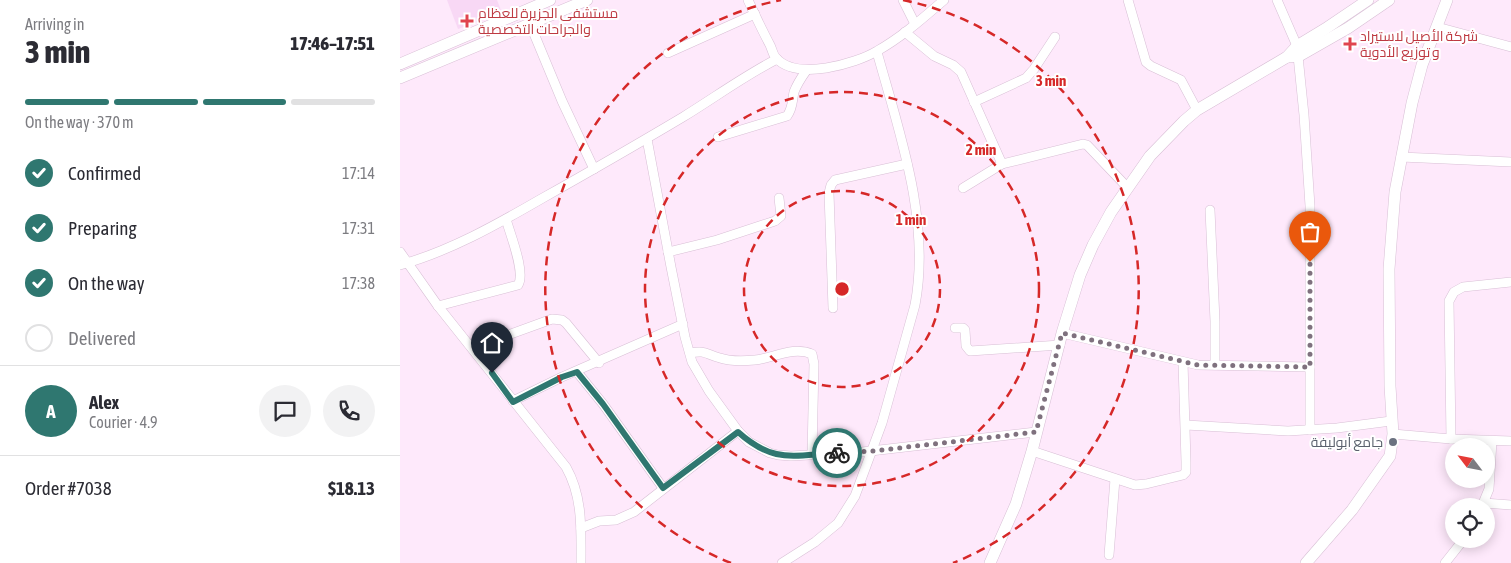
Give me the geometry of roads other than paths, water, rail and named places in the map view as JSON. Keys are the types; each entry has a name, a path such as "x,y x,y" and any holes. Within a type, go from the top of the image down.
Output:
{"street":[{"path":"400,64 550,0"},
{"path":"400,78 587,0"},
{"path":"748,0 776,58 790,66 806,71 847,63 877,52 944,0"},
{"path":"902,0 915,24"},
{"path":"1128,0 1146,62 1182,80 1198,110"},
{"path":"1277,0 1294,53 1308,164 1310,206 1310,430"},
{"path":"990,563 1016,504 1032,451 1062,333 1085,260 1110,212 1160,144 1198,110 1294,53 1368,0"},
{"path":"1294,53 1348,28 1389,0"},
{"path":"1306,563 1352,510 1390,456 1393,434 1391,421 1389,269 1395,192 1412,103 1422,66 1447,0"},
{"path":"668,53 755,14"},
{"path":"530,24 562,101 594,169"},
{"path":"1437,27 1511,47"},
{"path":"905,32 934,56 953,65 961,72 1002,164"},
{"path":"974,102 1026,78 1034,70 1055,37"},
{"path":"782,563 815,542 838,523 855,496 873,451 903,350 918,290 919,259 916,210 907,164 877,52"},
{"path":"404,264 472,237 506,219 647,139 776,58"},
{"path":"718,137 787,116 792,110 793,95 797,83 806,71"},
{"path":"647,139 668,252 694,368 738,432 749,442 762,450 778,455 812,454 873,451 1036,432"},
{"path":"963,188 1002,164 1083,144 1127,187"},
{"path":"1401,157 1511,162"},
{"path":"833,308 830,185 835,180 907,164"},
{"path":"668,252 717,240 775,222 781,216 779,198"},
{"path":"1210,210 1215,365"},
{"path":"438,306 518,285 521,278 520,268 506,219"},
{"path":"400,252 404,264 572,477 579,501 581,563"},
{"path":"1451,438 1449,301 1454,292 1463,288 1511,282"},
{"path":"472,348 552,319 557,319 566,323 599,363"},
{"path":"513,402 562,377 599,363 683,324"},
{"path":"955,328 963,328 965,330 966,346 970,351 1060,345"},
{"path":"1062,333 1198,365 1310,367"},
{"path":"690,353 701,351 720,358 755,360 792,351 804,351 812,354 814,364 812,454"},
{"path":"1032,451 1127,484 1140,485 1182,476 1186,472 1183,362"},
{"path":"577,372 603,404 663,488"},
{"path":"1186,424 1288,431 1391,421"},
{"path":"581,528 599,521 616,520 625,516 738,432"},
{"path":"1393,434 1445,439"},
{"path":"1495,441 1511,441"},
{"path":"1109,555 1115,479"},
{"path":"1495,505 1511,505"},
{"path":"1445,563 1457,548"}],"place":[{"name":"مستشفى الجزيرة للعظام والجراحات التخصصية","path":"467,21"},
{"name":"شركة الأصيل لاستيراد و توزيع الأدوية","path":"1350,44"},
{"name":"جامع أبوليفة","path":"1393,442"}]}
